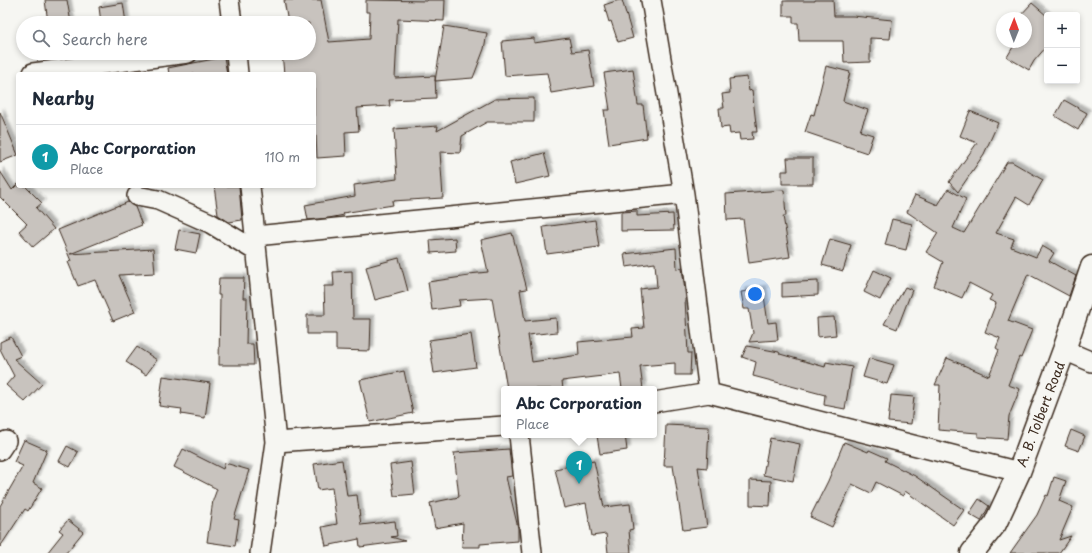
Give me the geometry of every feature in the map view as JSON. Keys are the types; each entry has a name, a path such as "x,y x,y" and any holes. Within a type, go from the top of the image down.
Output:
{"street":[{"path":"229,0 231,16"},
{"path":"651,0 684,194 709,393"},
{"path":"41,72 134,60"},
{"path":"237,60 238,72"},
{"path":"250,188 276,442 260,553"},
{"path":"137,196 158,200 255,244 684,194"},
{"name":"A. B. Tolbert Road","path":"972,553 995,524 1019,472 1064,350 1092,267"},
{"path":"1064,350 1092,362"},
{"path":"657,402 709,393 1019,472"},
{"path":"276,442 501,426"},
{"path":"519,438 532,553"}],"building":[{"path":"45,0 67,0 70,16 47,16"},
{"path":"284,0 321,0 329,42 369,39 370,12 366,12 366,0 445,0 444,21 398,19 395,78 435,76 436,98 389,100 390,106 357,108 359,131 345,132 346,156 317,158 316,72 284,72 283,60 316,60 316,16 287,16"},
{"path":"622,0 633,38 618,42 611,21 609,22 604,5"},
{"path":"833,0 834,16 853,16 892,20 890,39 870,38 870,62 844,63 843,41 799,41 798,23 793,23 793,16 783,16 783,1"},
{"path":"123,3 125,16 100,16 99,7"},
{"path":"1032,3 1044,13 1044,49 1034,61 1029,70 1007,57 1012,48 1032,48 1032,12 1024,12"},
{"path":"444,26 487,33 484,49 473,78 435,81"},
{"path":"534,38 534,43 569,38 572,52 588,50 594,86 551,93 547,73 505,76 502,41"},
{"path":"209,60 225,60 227,72 169,72 168,68"},
{"path":"826,66 850,72 843,101 868,110 860,131 873,135 867,153 805,132 811,114 814,115"},
{"path":"633,69 638,105 643,105 647,138 609,144 604,110 610,110 604,73"},
{"path":"747,77 749,91 752,90 757,132 752,132 753,139 740,140 739,133 730,134 729,127 721,128 719,108 724,108 722,94 730,93 729,79"},
{"path":"534,98 534,122 487,122 462,136 460,153 440,152 443,198 392,201 393,205 343,213 344,215 329,218 308,220 305,205 355,196 354,185 397,179 394,129 438,126 437,131 495,99"},
{"path":"1064,100 1087,113 1078,130 1055,116"},
{"path":"970,111 998,123 984,154 958,192 949,182 977,143 960,136"},
{"path":"0,112 16,150 16,156 0,162"},
{"path":"544,153 550,176 515,184 510,162"},
{"path":"787,158 813,158 813,184 782,184 782,171 788,171"},
{"path":"1007,162 1012,162 1043,180 1029,205 1016,197 996,233 1014,239 1011,247 1036,257 1042,246 1054,253 1049,261 1076,276 1069,296 1028,274 1008,321 1032,330 1008,385 1020,389 1009,416 1007,439 978,437 978,433 938,430 940,385 935,385 947,358 989,376 999,350 996,348 1000,338 985,332 996,303 989,300 992,295 969,283 962,298 934,286 943,262 926,252 938,233 907,212 915,195 938,205 948,189 966,199 953,228 964,233"},
{"path":"0,171 12,190 16,186 16,188 27,188 42,203 36,208 54,229 33,247 19,231 27,224 0,197"},
{"path":"214,188 239,188 242,220 229,222 218,215"},
{"path":"784,190 786,216 783,216 790,257 749,263 743,219 727,220 726,194"},
{"path":"128,202 135,207 142,225 70,254 153,249 155,273 119,275 135,312 113,321 95,280 78,286 68,262 71,261 58,230"},
{"path":"637,211 637,216 673,214 674,230 621,231 621,212"},
{"path":"892,219 912,224 906,250 885,245"},
{"path":"595,220 599,247 547,254 543,227"},
{"path":"179,230 200,234 196,253 175,249"},
{"path":"512,233 527,289 520,290 525,321 556,318 557,332 528,335 532,362 579,355 578,342 633,337 632,329 644,328 640,289 657,287 655,263 626,267 624,254 676,248 677,269 682,268 686,299 688,353 691,353 690,375 675,375 675,363 640,366 643,386 622,386 620,374 562,381 563,386 507,386 492,298 459,300 460,306 432,310 428,282 488,272 481,240"},
{"path":"455,238 456,251 431,253 430,240"},
{"path":"830,239 851,245 843,271 822,265"},
{"path":"399,258 408,291 375,300 366,267"},
{"path":"874,270 891,278 880,300 864,292"},
{"path":"352,271 353,319 371,319 370,351 336,350 336,334 307,334 307,315 325,315 324,286 334,286 333,272"},
{"path":"219,278 244,278 243,298 247,298 246,344 253,344 254,365 219,365"},
{"path":"818,281 818,295 782,297 782,283"},
{"path":"905,287 912,290 897,329 884,324"},
{"path":"763,289 768,323 776,322 778,340 749,342 753,333 749,309 744,309 741,292"},
{"path":"834,317 836,335 818,337 817,318"},
{"path":"471,334 476,367 434,373 429,340"},
{"path":"11,337 21,356 14,359 42,384 25,402 6,385 14,376 0,349 0,342"},
{"path":"747,346 779,352 780,354 825,367 826,362 852,367 845,409 824,405 825,395 753,376 756,362 742,357"},
{"path":"137,347 157,360 146,375 126,362"},
{"path":"869,358 894,365 887,384 863,377"},
{"path":"404,371 413,413 370,422 360,380"},
{"path":"163,376 210,383 205,418 181,414 182,409 159,406"},
{"path":"891,395 914,397 911,424 888,422"},
{"path":"666,425 709,427 707,468 698,467 707,527 683,530 673,466 664,466"},
{"path":"1071,430 1085,436 1079,451 1065,446"},
{"path":"597,438 625,438 627,450 600,454"},
{"path":"770,438 800,444 793,481 763,475"},
{"path":"24,440 47,450 33,483 42,488 28,511 25,509 0,547 0,506 23,466 14,462"},
{"path":"844,442 868,452 869,450 887,458 885,461 915,476 964,510 953,525 905,491 903,496 876,482 871,493 852,484 832,527 810,517 828,481"},
{"path":"67,446 78,452 70,467 59,461"},
{"path":"183,449 223,469 225,463 249,470 234,519 239,520 235,546 207,542 213,500 217,489 174,467"},
{"path":"509,449 512,476 506,477 518,528 518,541 480,544 480,547 462,547 463,523 435,528 430,503 459,497 454,453"},
{"path":"342,460 347,496 357,495 361,525 395,521 397,536 391,537 405,541 360,547 359,539 326,546 322,527 337,524 332,488 318,490 314,464"},
{"path":"594,461 604,507 630,504 633,529 629,530 631,553 608,553 606,534 592,536 586,503 564,508 555,469"},
{"path":"411,462 415,494 394,496 390,465"},
{"path":"1054,477 1066,481 1059,501 1073,507 1059,540 1071,536 1059,553 1010,553 1037,515 1046,495 1048,496"},
{"path":"750,480 771,481 770,506 750,505"},
{"path":"979,499 989,506 981,521 969,514"},
{"path":"68,520 83,532 66,553 47,553 63,533 59,530"}],"place":[{"name":"Abc Corporation","path":"579,484"}]}
